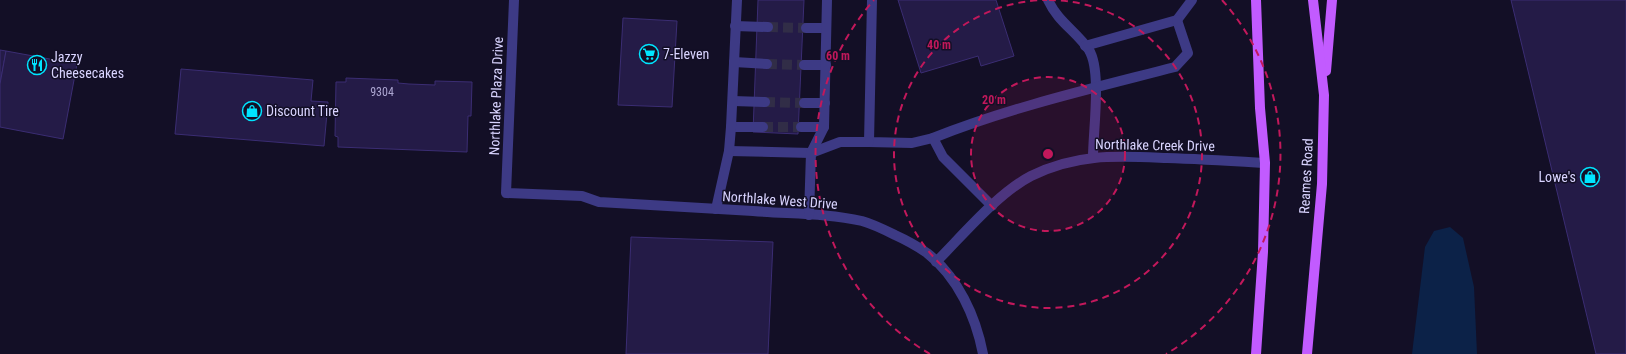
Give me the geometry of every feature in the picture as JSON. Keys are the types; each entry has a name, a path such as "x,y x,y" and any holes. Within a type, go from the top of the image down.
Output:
{"main road":[{"path":"1256,0 1260,108 1265,163 1263,252 1256,354"},
{"name":"Reames Road","path":"1307,354 1322,184 1324,95 1313,0"},
{"path":"1324,95 1332,0"},
{"path":"1257,343 1262,354"}],"street":[{"name":"Northlake Plaza Drive","path":"506,193 514,0"},
{"path":"716,209 728,151 731,127 737,0"},
{"path":"809,215 810,153 824,127 827,0 820,0"},
{"path":"869,142 872,0"},
{"path":"1048,0 1051,7 1065,25 1090,51 1093,60 1097,87 1093,157"},
{"path":"1085,46 1177,20 1192,0"},
{"path":"728,151 810,153 840,142 912,143 933,138 957,128 1055,97 1175,67 1188,53 1177,20"},
{"path":"735,26 768,27"},
{"path":"806,28 826,28"},
{"path":"734,62 767,64"},
{"path":"804,65 826,65"},
{"path":"733,101 765,102"},
{"path":"804,103 825,104"},
{"path":"731,127 763,127"},
{"path":"801,128 824,127"},
{"path":"933,138 942,157 992,206"},
{"name":"Northlake Creek Drive","path":"936,262 1006,193 1030,177 1074,160 1093,157 1128,156 1265,163"},
{"name":"Northlake West Drive","path":"506,193 582,196 599,202 809,215 863,221 905,240 926,253 936,262 954,282 974,318 983,354"}],"water":[{"path":"1450,227 1463,238 1474,287 1477,354 1412,354 1425,247 1434,231"}],"building":[{"path":"758,0 804,0 798,134 753,132"},
{"path":"898,0 996,0 1014,56 981,66 978,56 921,73"},
{"name":"Lowe's","path":"1511,0 1626,0 1626,354 1596,354"},
{"path":"623,18 677,21 672,107 618,105"},
{"path":"0,50 6,51 0,84"},
{"path":"6,51 77,64 63,139 0,127 0,84"},
{"name":"Discount Tire","path":"181,69 313,80 311,101 328,102 324,146 175,134"},
{"path":"346,78 398,80 398,83 435,85 435,81 472,82 471,116 468,116 467,152 338,147 338,137 335,136 336,82 346,82"},
{"path":"631,237 773,242 768,354 626,354"}],"tunnel":[{"path":"768,27 806,28"},
{"path":"767,64 804,65"},
{"path":"765,102 804,103"},
{"path":"763,127 801,127"}],"place":[{"name":"7-Eleven","path":"649,54"},
{"name":"Jazzy Cheesecakes","path":"37,65"},
{"name":"Discount Tire","path":"252,111"},
{"name":"Lowe's","path":"1590,177"}]}
